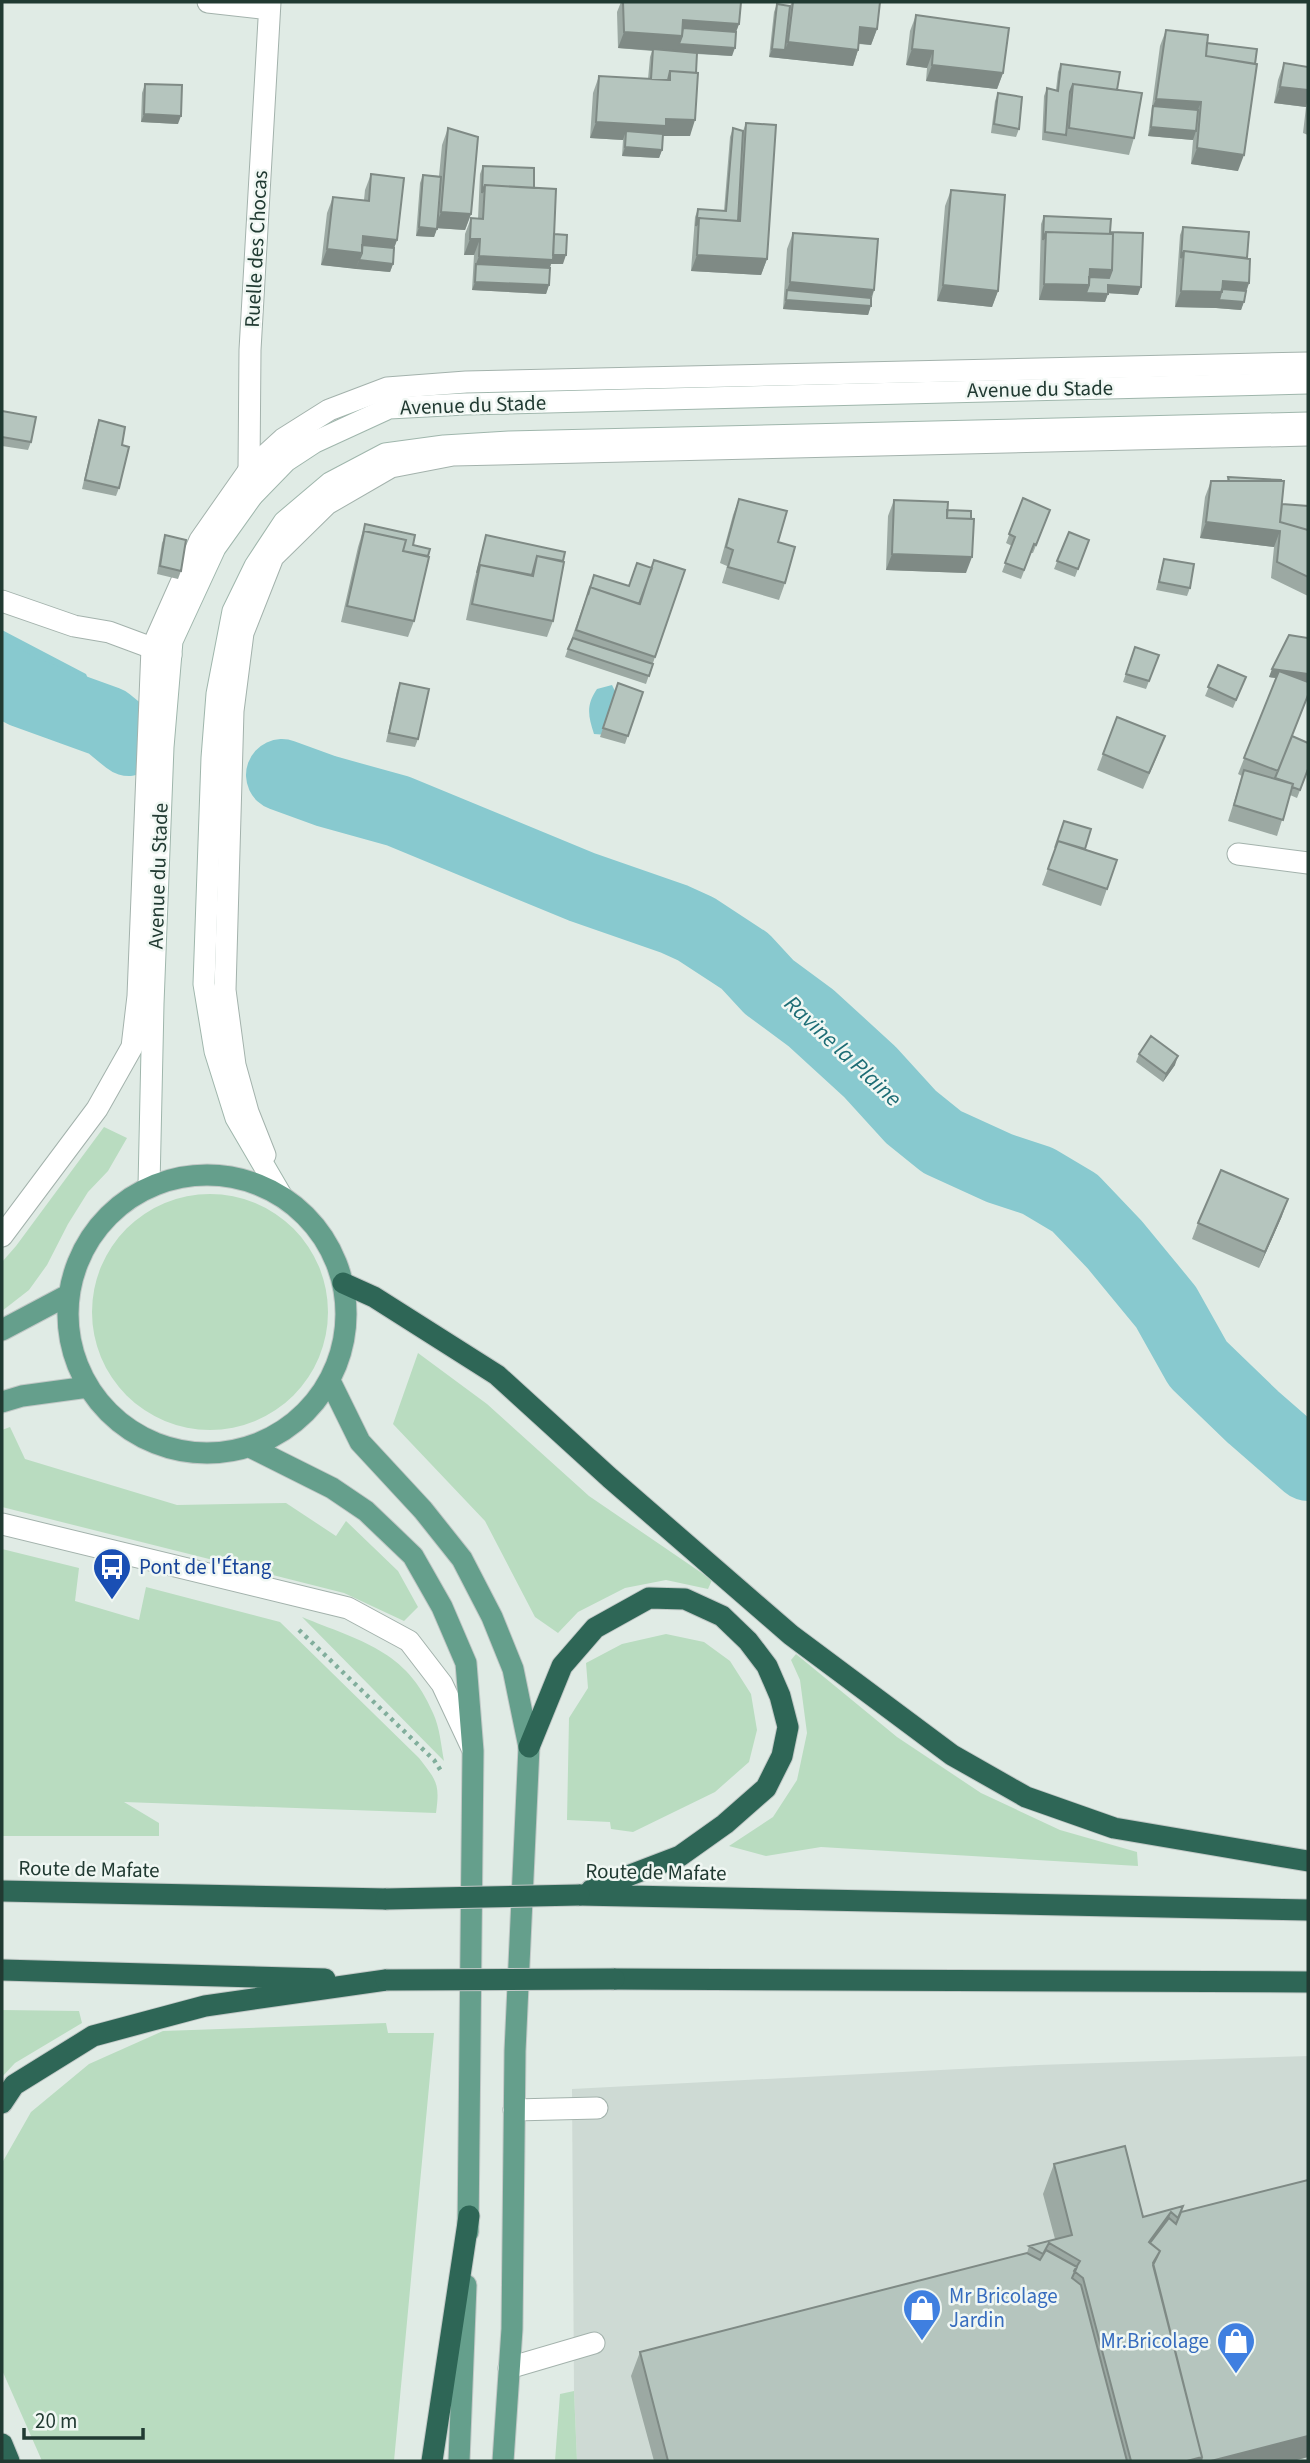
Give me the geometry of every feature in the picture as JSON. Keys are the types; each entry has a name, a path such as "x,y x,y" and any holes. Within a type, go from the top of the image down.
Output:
{"highway":[{"path":"343,1283 374,1297 497,1375 610,1478 791,1635 952,1755 1026,1797 1114,1828 1308,1861"},
{"path":"529,1747 562,1666 594,1628 649,1598 685,1599 722,1616 748,1641 767,1666 780,1696 788,1727 782,1756 766,1788 725,1824 680,1856 579,1895"},
{"name":"Route de Mafate","path":"2,1891 386,1899 579,1895 1308,1910"},
{"path":"2,1970 386,1980 1308,1982"},
{"path":"2,2103 14,2085 93,2036 205,2006 386,1980"},
{"path":"432,2461 469,2216"},
{"path":"2,2444 9,2461"}],"main road":[{"path":"215,1174 249,1180 281,1195 309,1218 330,1249 343,1283 346,1317 342,1350 330,1381 309,1410 282,1433 250,1447 213,1454 176,1451 142,1438 112,1416 88,1387 74,1358 68,1327 68,1295 77,1261 94,1230 119,1205 149,1186 181,1176 215,1174"},
{"path":"2,1330 68,1295"},
{"path":"330,1381 360,1442 423,1510 462,1559 492,1617 513,1669 529,1747 514,2110 509,2368 503,2461"},
{"path":"2,1402 22,1396 88,1387"},
{"path":"250,1447 332,1488 366,1511 413,1556 442,1607 466,1663 473,1751 469,2216 459,2461"}],"street":[{"path":"208,2 270,5"},
{"name":"Ruelle des Chocas","path":"252,496 249,470 250,350 270,5"},
{"path":"2,1236 97,1109 132,1047 138,996 162,651 200,540 249,470 283,439 329,410 387,388 467,382 1308,363"},
{"name":"Avenue du Stade","path":"149,1186 152,1004 163,747 162,651 172,641 215,548 252,496 286,461 315,442 389,408 1308,383"},
{"name":"Avenue du Stade","path":"281,1195 236,1118 215,1051 203,963 213,745 217,694 233,611 255,566 284,522 330,484 385,454 444,446 509,442 1308,423"},
{"path":"281,1195 248,1112 235,1065 225,990 233,711 243,633 273,557 327,504 391,467 453,455 1308,435"},
{"path":"2,601 74,626 109,632 162,651"},
{"path":"1238,854 1308,863"},
{"path":"2,1524 348,1608 409,1641 442,1684 473,1751"},
{"path":"514,2110 597,2108"},
{"path":"509,2368 594,2343"}],"shaded area":[{"path":"1308,2056 1308,2461 577,2461 572,2089 1038,2065"}],"green space":[{"path":"104,1127 127,1138 108,1171 88,1192 47,1265 29,1290 2,1311 2,1262"},
{"path":"198,1194 222,1194 266,1208 294,1228 319,1267 326,1289 326,1335 319,1357 294,1396 266,1416 244,1425 222,1430 198,1430 154,1416 126,1396 106,1368 97,1346 92,1324 92,1300 106,1256 126,1228 154,1208 176,1199"},
{"path":"418,1353 487,1404 589,1496 712,1580 708,1589 666,1580 625,1588 578,1612 558,1633 535,1617 485,1521 393,1424"},
{"path":"10,1427 25,1459 177,1505 286,1503 336,1536 346,1521 398,1571 418,1607 404,1621 344,1593 2,1507 2,1430"},
{"path":"2,1549 79,1568 75,1601 139,1620 146,1587 280,1622 419,1758 436,1783 436,1813 124,1802 159,1823 159,1836 2,1836"},
{"path":"302,1617 380,1650 410,1675 435,1719 444,1761"},
{"path":"666,1634 704,1642 730,1661 751,1694 757,1730 749,1762 715,1792 633,1832 611,1829 610,1822 567,1820 569,1718 588,1688 586,1663 622,1644"},
{"path":"796,1654 897,1737 981,1793 1060,1830 1137,1852 1138,1866 821,1847 766,1856 729,1846 773,1817 797,1780 807,1733 800,1680 791,1660"},
{"path":"2,2010 79,2011 82,2023 15,2063 2,2077"},
{"path":"386,2023 388,2033 434,2033 394,2461 42,2461 2,2370 2,2163 31,2112 89,2064 163,2031"},
{"path":"574,2391 577,2461 555,2461 560,2394"}],"water":[{"path":"2,630 86,674 107,722 63,727 2,708"},
{"path":"612,685 616,693 607,735 594,734 589,716 591,700 597,689"}],"building":[{"path":"623,2 741,2 739,24 683,20 682,36 624,32"},
{"path":"793,2 880,2 877,29 860,27 858,50 788,42"},
{"path":"777,4 790,6 785,50 772,49"},
{"path":"916,15 1009,28 1003,73 932,65 933,51 912,49"},
{"path":"683,28 736,32 735,48 679,44"},
{"path":"1166,30 1208,35 1206,56 1257,64 1244,155 1197,148 1201,102 1156,99"},
{"path":"1207,43 1257,49 1255,64 1206,56"},
{"path":"653,49 697,53 696,73 670,71 668,80 651,79"},
{"path":"1284,63 1308,67 1308,90 1280,87"},
{"path":"1061,64 1120,72 1117,90 1073,84 1066,135 1045,132 1047,88 1058,91"},
{"path":"670,71 698,73 695,120 666,119 666,126 596,122 599,76 670,80"},
{"path":"145,84 182,85 181,116 144,114"},
{"path":"1073,84 1142,93 1134,138 1069,128"},
{"path":"998,93 1022,97 1019,129 994,124"},
{"path":"1153,106 1198,110 1196,131 1151,127"},
{"path":"746,123 776,125 767,259 697,255 699,218 740,221"},
{"path":"448,128 478,137 471,214 441,212"},
{"path":"733,128 743,131 738,221 699,218 696,226 698,209 726,211"},
{"path":"626,131 663,134 662,150 625,147"},
{"path":"483,166 534,168 534,188 485,185 482,193"},
{"path":"371,174 404,178 397,240 363,236 362,253 327,249 333,197 369,201"},
{"path":"423,175 441,177 437,229 419,227"},
{"path":"485,185 556,189 553,260 479,256 480,239 470,239 471,218 483,219"},
{"path":"951,190 1005,195 998,291 943,285"},
{"path":"1044,216 1111,219 1110,232 1143,233 1141,287 1108,285 1108,294 1086,293 1089,277 1109,278 1112,270 1113,234 1046,232 1043,240"},
{"path":"1183,227 1249,232 1247,258 1184,251 1181,258"},
{"path":"1046,232 1113,234 1112,270 1090,269 1089,285 1044,284"},
{"path":"793,233 878,239 874,290 790,282"},
{"path":"554,234 567,235 566,255 553,255"},
{"path":"362,245 394,248 393,264 359,260"},
{"path":"1184,251 1250,259 1249,283 1223,281 1222,292 1181,291"},
{"path":"476,264 550,268 549,285 475,282"},
{"path":"1222,289 1246,291 1244,302 1219,300"},
{"path":"787,290 871,298 871,306 786,300"},
{"path":"2,411 36,417 31,442 2,437"},
{"path":"99,420 125,427 122,445 129,447 119,488 85,480"},
{"path":"1228,477 1281,480 1281,481 1229,481"},
{"path":"1211,481 1284,481 1280,522 1308,530 1308,577 1277,562 1280,531 1206,522"},
{"path":"1023,498 1050,510 1024,570 1005,563 1015,537 1009,534"},
{"path":"739,499 787,511 778,542 795,547 785,583 728,567 733,550 726,547"},
{"path":"894,500 948,502 947,518 974,519 972,557 892,554"},
{"path":"1282,504 1308,506 1308,530 1280,522"},
{"path":"947,510 971,511 971,519 947,518"},
{"path":"365,524 415,535 413,545 430,549 428,556 403,551 406,540 364,531 362,539"},
{"path":"364,531 406,540 403,551 429,557 414,621 347,606"},
{"path":"1069,532 1089,540 1078,569 1057,561"},
{"path":"165,535 186,540 181,571 160,566"},
{"path":"486,535 565,552 563,561 537,556 532,575 480,565 477,573"},
{"path":"537,556 564,562 553,621 472,604 480,565 533,576"},
{"path":"1164,559 1194,564 1190,588 1159,582"},
{"path":"654,560 685,570 655,657 576,630 590,587 640,604"},
{"path":"637,563 652,568 639,604 590,587 594,575 629,586"},
{"path":"1289,635 1308,638 1308,674 1272,669"},
{"path":"573,638 653,664 649,676 568,649"},
{"path":"1135,647 1159,655 1149,681 1126,674"},
{"path":"1218,665 1246,677 1236,700 1208,687"},
{"path":"1279,671 1308,682 1308,695 1278,771 1244,758"},
{"path":"400,683 429,689 418,739 389,733"},
{"path":"618,683 643,692 628,736 603,728"},
{"path":"1117,717 1165,736 1149,773 1103,754"},
{"path":"1292,736 1308,743 1308,769 1300,790 1292,787 1293,784 1275,778"},
{"path":"1244,770 1293,784 1283,820 1234,805"},
{"path":"1064,821 1091,829 1085,849 1058,841 1055,848"},
{"path":"1058,841 1117,860 1107,889 1048,869"},
{"path":"1151,1036 1178,1056 1166,1074 1139,1054"},
{"path":"1221,1170 1288,1199 1265,1252 1198,1223"},
{"path":"1125,2146 1143,2217 1183,2206 1178,2218 1171,2212 1149,2242 1160,2251 1153,2263 1202,2457 1187,2461 1131,2461 1083,2278 1074,2271 1080,2261 1049,2243 1043,2254 1029,2246 1072,2235 1054,2164"},
{"name":"Mr.Bricolage","path":"1308,2180 1308,2436 1211,2461 1201,2461 1153,2265 1160,2251 1150,2243 1169,2218 1176,2224 1181,2212"},
{"name":"Mr Bricolage Jardin","path":"1046,2250 1077,2267 1072,2278 1081,2285 1127,2461 668,2461 640,2352 1027,2253 1040,2260"}],"waterway":[{"name":"Ravine la Plaine","path":"2,680 24,692 107,722 129,740"},
{"name":"Ravine la Plaine","path":"282,775 326,791 398,811 582,887 674,919 696,929 745,961 769,987 811,1018 870,1072 911,1117 942,1142 999,1168 1038,1181 1075,1203 1115,1245 1166,1307 1198,1364 1308,1465"}],"place":[{"name":"Pont de l'Étang","path":"112,1601"},
{"name":"Mr Bricolage Jardin","path":"922,2342"},
{"name":"Mr.Bricolage","path":"1236,2375"}]}
